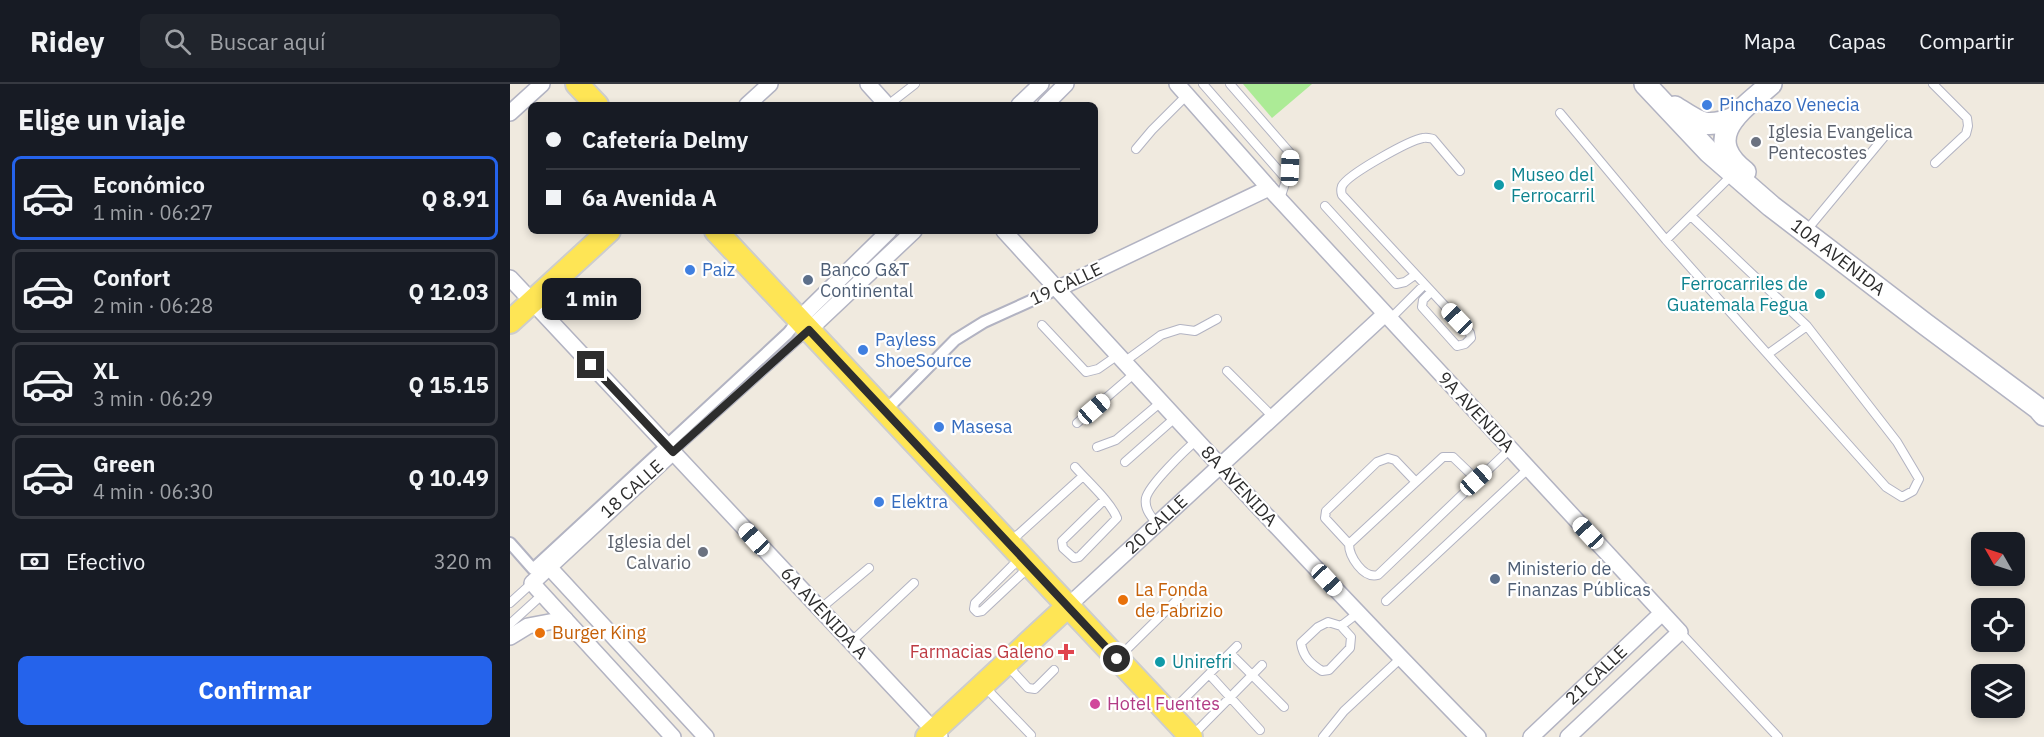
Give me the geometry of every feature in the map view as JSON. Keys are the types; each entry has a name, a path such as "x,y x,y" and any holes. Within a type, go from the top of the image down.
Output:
{"main road":[{"path":"578,84 594,102"},
{"path":"1652,90 1695,120 1706,124 1720,124 1734,118 1771,84"},
{"name":"10A AVENIDA","path":"1652,90 1686,130 1733,173 1812,238 2038,408 2044,415"},
{"name":"10A AVENIDA","path":"1734,118 1726,130 1725,138 1733,160 1741,169 2044,402"},
{"path":"510,322 606,234"},
{"path":"719,234 1191,737"},
{"name":"20 CALLE","path":"934,735 983,685 1068,606"}],"street":[{"path":"510,113 542,84"},
{"path":"750,102 770,84"},
{"path":"868,84 885,102"},
{"path":"1022,102 1041,84"},
{"path":"1048,102 1066,84"},
{"name":"9A AVENIDA","path":"1182,89 1280,200 1680,632"},
{"name":"19 CALLE","path":"885,411 956,340 984,322 1269,188"},
{"name":"18 CALLE","path":"804,325 886,234"},
{"name":"18 CALLE","path":"538,573 585,532 788,333 804,325 910,234"},
{"name":"8A AVENIDA","path":"1007,234 1220,466 1478,737"},
{"name":"6A AVENIDA A","path":"510,279 851,642 934,735"},
{"name":"20 CALLE","path":"1068,606 1273,417 1387,316"},
{"path":"510,543 706,737"},
{"path":"538,573 543,594 673,737"},
{"name":"21 CALLE","path":"1531,737 1662,613"},
{"path":"510,637 528,626 565,619"},
{"name":"21 CALLE","path":"1568,737 1680,632"}],"lane":[{"path":"892,102 915,84"},
{"path":"1203,84 1287,180"},
{"path":"1230,84 1291,154 1290,168 1280,200"},
{"path":"1933,84 1967,118 1968,126 1966,134 1935,163"},
{"path":"1136,148 1182,89"},
{"path":"1560,113 1666,240 1886,487 1902,497 1913,491 1919,479 1897,442 1807,326 1691,216"},
{"path":"1811,225 1890,131"},
{"path":"1431,292 1423,300 1422,307 1457,346 1466,344 1471,338 1470,333 1342,195 1343,184 1359,171 1391,152 1422,138 1433,139 1460,171"},
{"path":"1666,240 1733,173"},
{"path":"1325,207 1396,284 1405,282 1415,275"},
{"path":"1387,316 1424,285"},
{"path":"1077,423 1126,363 1166,332 1180,328 1196,331 1217,319"},
{"path":"1042,324 1086,372 1126,363"},
{"path":"1768,354 1807,326"},
{"path":"1227,371 1273,417"},
{"path":"1097,447 1116,440 1161,402"},
{"path":"1125,462 1176,417"},
{"path":"1157,524 1148,512 1146,497 1155,484 1197,440"},
{"path":"1416,482 1395,460 1388,458 1377,462 1326,511 1325,518 1349,544 1352,557 1368,575 1378,574 1510,449"},
{"path":"1349,544 1443,457 1453,457 1476,480"},
{"path":"1075,467 1104,500 1117,518 1079,557 1074,558 1062,548 1062,542 1104,500"},
{"path":"1386,601 1528,470"},
{"path":"1020,555 975,603 974,609 977,612 982,611 1020,555 1083,476"},
{"path":"820,609 869,568"},
{"name":"18 CALLE","path":"510,603 538,573"},
{"path":"851,642 914,583"},
{"path":"510,624 543,594"},
{"path":"1117,659 1183,594"},
{"path":"1341,626 1358,612"},
{"path":"1328,622 1341,626 1351,637 1350,648 1329,670 1322,671 1310,663 1302,652 1301,644 1318,627 1328,622"},
{"name":"9A AVENIDA","path":"1680,632 1778,737"},
{"path":"1169,714 1237,646"},
{"path":"1230,653 1284,707"},
{"path":"1323,737 1344,711 1401,658"},
{"path":"1005,664 1028,688 1035,689 1054,670"},
{"path":"1191,737 1262,665"},
{"path":"1209,674 1260,730"},
{"path":"983,685 1031,735"}],"green space":[{"path":"1243,84 1312,84 1272,118"}],"place":[{"name":"Pinchazo Venecia","path":"1707,105"},
{"name":"Iglesia Evangelica Pentecostes","path":"1756,142"},
{"name":"Museo del Ferrocarril","path":"1499,185"},
{"name":"Paiz","path":"690,270"},
{"name":"Banco G&T Continental","path":"808,280"},
{"name":"Ferrocarriles de Guatemala Fegua","path":"1820,294"},
{"name":"Payless ShoeSource","path":"863,350"},
{"name":"Masesa","path":"939,427"},
{"name":"Elektra","path":"879,502"},
{"name":"Iglesia del Calvario","path":"703,552"},
{"name":"Ministerio de Finanzas Públicas","path":"1495,579"},
{"name":"La Fonda de Fabrizio","path":"1123,600"},
{"name":"Burger King","path":"540,633"},
{"name":"Farmacias Galeno","path":"1066,652"},
{"name":"Unirefri","path":"1160,662"},
{"name":"Hotel Fuentes","path":"1095,704"}],"route":[{"path":"591,365 673,452 714,418 809,330 1117,659"}]}
